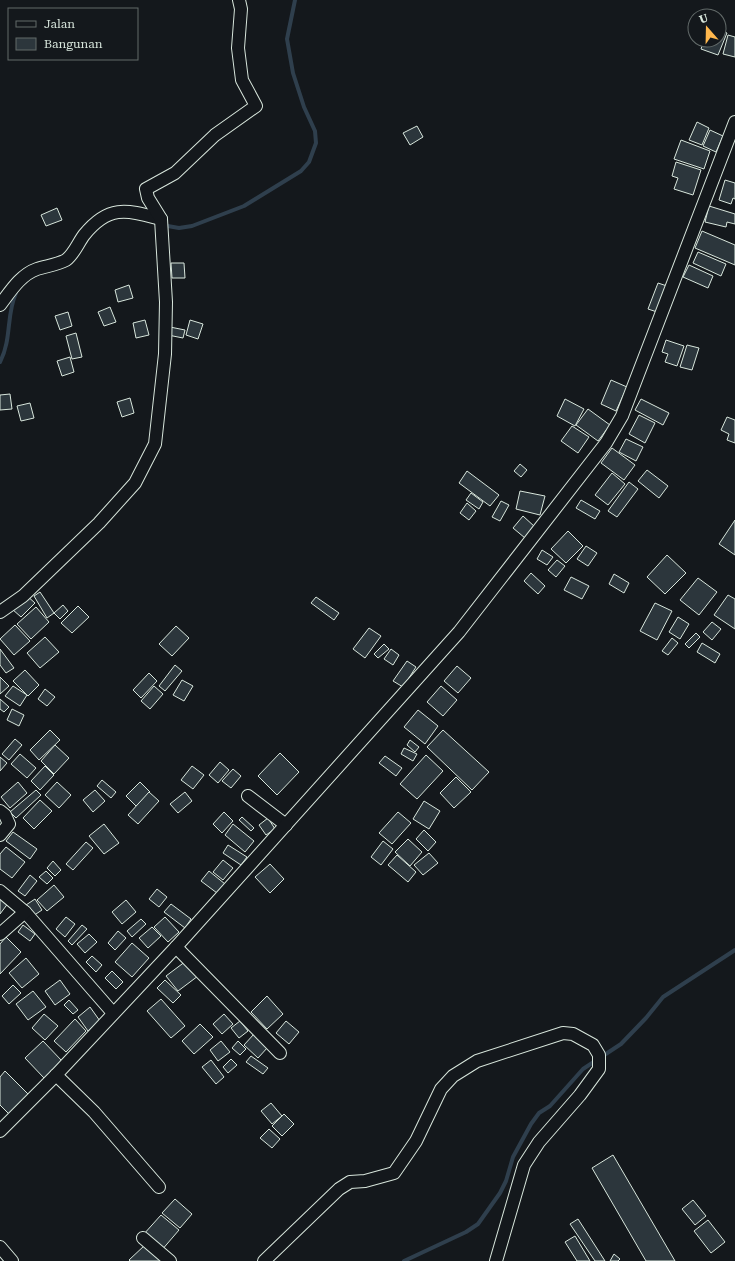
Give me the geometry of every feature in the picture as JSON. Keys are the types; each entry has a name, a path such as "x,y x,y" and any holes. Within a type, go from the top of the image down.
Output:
{"street":[{"path":"0,612 23,596 99,522 135,484 155,444 165,354 166,302 161,219 148,198 146,189 154,183 175,173 215,135 256,106 242,80 238,48 241,9 239,0"},
{"path":"0,1131 56,1075 113,1012 176,947 459,632 616,428 735,122"},
{"path":"0,305 19,281 28,274 67,259 88,230 104,217 116,212 131,211 161,219"},
{"path":"248,796 286,825"},
{"path":"0,810 5,815 9,824 0,835"},
{"path":"0,891 25,912 113,1012"},
{"path":"0,934 25,912"},
{"path":"176,947 280,1053"},
{"path":"264,1261 339,1188 350,1182 365,1181 394,1173 416,1141 441,1089 453,1076 477,1061 525,1044 563,1032 573,1034 596,1048 600,1059 599,1069 580,1095 539,1142 524,1165 496,1261"},
{"path":"56,1075 94,1112 159,1187"},
{"path":"143,1238 170,1261"},
{"path":"0,1247 12,1261"}],"building":[{"path":"728,35 735,37 735,57 723,54 725,48 727,48"},
{"path":"701,48 721,48 718,55"},
{"path":"697,122 709,128 702,145 689,140"},
{"path":"417,126 423,137 410,145 403,133"},
{"path":"710,130 723,136 716,152 703,146"},
{"path":"681,140 710,151 704,169 674,159"},
{"path":"676,162 701,170 693,195 674,189 678,178 672,176"},
{"path":"725,180 735,183 735,199 733,198 731,204 719,200"},
{"path":"709,206 735,214 735,224 727,222 726,227 705,222"},
{"path":"57,208 62,220 46,226 41,215"},
{"path":"702,231 735,245 735,265 695,248"},
{"path":"698,252 726,264 721,276 693,263"},
{"path":"171,263 184,263 185,278 172,278"},
{"path":"689,265 713,276 708,288 683,277"},
{"path":"658,283 667,286 657,312 648,309"},
{"path":"129,285 133,298 118,302 115,290"},
{"path":"110,307 116,322 104,326 98,312"},
{"path":"68,312 72,326 60,330 55,316"},
{"path":"145,320 149,335 136,338 133,323"},
{"path":"190,320 203,324 198,339 186,335"},
{"path":"170,327 185,330 183,338 168,335"},
{"path":"76,333 82,357 72,359 66,336"},
{"path":"666,340 684,346 677,366 665,362 668,354 662,352"},
{"path":"687,345 699,348 692,370 680,367"},
{"path":"70,357 74,372 62,376 57,361"},
{"path":"611,380 627,387 616,411 601,404"},
{"path":"10,394 12,409 0,410 0,395"},
{"path":"130,398 134,413 122,417 117,402"},
{"path":"565,399 584,409 575,426 557,416"},
{"path":"641,399 669,413 663,425 635,410"},
{"path":"30,403 34,418 21,421 17,406"},
{"path":"588,409 610,425 598,441 576,425"},
{"path":"639,415 655,423 645,443 629,434"},
{"path":"727,417 735,420 735,443 727,440 729,434 721,430"},
{"path":"572,426 589,437 578,453 561,441"},
{"path":"626,439 643,447 636,461 619,452"},
{"path":"612,448 635,465 624,480 601,463"},
{"path":"520,464 527,470 521,477 514,471"},
{"path":"647,470 668,486 659,498 638,481"},
{"path":"467,471 499,495 490,506 459,483"},
{"path":"612,473 625,484 608,505 595,495"},
{"path":"629,482 638,489 617,517 608,511"},
{"path":"520,491 545,496 540,515 516,509"},
{"path":"471,493 483,502 479,509 466,500"},
{"path":"581,500 600,511 595,519 576,508"},
{"path":"501,501 509,505 500,521 492,517"},
{"path":"467,503 476,511 469,520 460,513"},
{"path":"523,516 535,527 525,538 513,528"},
{"path":"735,520 735,555 719,544"},
{"path":"568,531 583,546 566,563 551,549"},
{"path":"586,546 597,553 588,566 577,559"},
{"path":"542,550 553,557 547,565 537,559"},
{"path":"667,555 686,573 665,594 647,577"},
{"path":"557,560 565,566 556,577 548,570"},
{"path":"531,573 545,586 538,594 524,581"},
{"path":"614,574 629,583 624,593 609,584"},
{"path":"571,577 589,586 582,599 564,590"},
{"path":"698,578 717,592 699,615 680,600"},
{"path":"40,592 54,613 47,618 34,596"},
{"path":"26,595 35,603 21,617 12,609"},
{"path":"728,595 735,599 735,629 714,615"},
{"path":"316,597 339,613 334,620 311,603"},
{"path":"655,603 672,611 657,640 640,631"},
{"path":"63,605 68,611 60,619 54,613"},
{"path":"78,606 89,617 72,633 61,623"},
{"path":"36,607 49,622 31,639 17,624"},
{"path":"678,617 689,624 680,639 669,632"},
{"path":"712,622 721,629 712,640 703,632"},
{"path":"15,625 30,641 14,655 0,639"},
{"path":"176,626 189,638 172,656 159,644"},
{"path":"369,628 381,636 365,658 353,649"},
{"path":"696,633 700,637 689,648 685,644"},
{"path":"45,637 59,652 40,668 27,653"},
{"path":"672,638 678,643 668,655 662,651"},
{"path":"702,643 720,654 715,663 697,652"},
{"path":"384,644 389,649 378,658 374,654"},
{"path":"0,649 14,668 6,673 0,665"},
{"path":"391,649 399,655 393,665 384,659"},
{"path":"407,661 416,667 403,687 393,681"},
{"path":"175,665 182,671 165,691 159,686"},
{"path":"457,666 471,678 458,693 444,681"},
{"path":"25,670 39,685 28,696 13,681"},
{"path":"149,673 157,681 141,698 133,690"},
{"path":"0,677 9,686 0,694"},
{"path":"182,680 193,686 184,701 173,695"},
{"path":"13,686 27,695 20,706 5,696"},
{"path":"154,686 163,694 150,709 141,701"},
{"path":"441,686 457,700 443,716 427,702"},
{"path":"45,689 55,697 47,706 38,699"},
{"path":"0,699 9,707 4,712 0,709"},
{"path":"12,709 24,715 19,726 7,720"},
{"path":"418,710 438,726 425,744 404,727"},
{"path":"50,730 60,740 39,760 30,750"},
{"path":"443,730 489,772 472,790 427,747"},
{"path":"15,739 22,745 9,760 2,754"},
{"path":"410,740 419,747 415,752 407,745"},
{"path":"55,745 69,758 54,774 41,761"},
{"path":"404,748 417,754 413,761 401,754"},
{"path":"280,753 299,772 277,795 258,776"},
{"path":"20,754 36,768 27,778 11,764"},
{"path":"426,755 443,771 417,799 400,784"},
{"path":"385,756 402,768 396,776 379,763"},
{"path":"0,757 7,763 0,771"},
{"path":"220,762 229,770 218,783 209,775"},
{"path":"45,766 54,775 40,790 31,781"},
{"path":"192,766 204,775 193,789 181,780"},
{"path":"233,769 241,776 231,788 222,781"},
{"path":"456,777 471,792 454,808 440,793"},
{"path":"102,780 116,792 111,798 97,786"},
{"path":"18,782 27,793 10,808 1,797"},
{"path":"57,782 71,795 59,808 45,795"},
{"path":"140,782 150,792 136,806 126,796"},
{"path":"36,790 41,795 16,818 10,812"},
{"path":"95,790 105,801 93,812 83,800"},
{"path":"149,792 159,801 138,824 128,815"},
{"path":"185,792 192,801 178,813 170,804"},
{"path":"40,800 52,811 34,829 23,818"},
{"path":"424,801 440,811 429,829 413,819"},
{"path":"224,812 233,821 222,833 213,824"},
{"path":"398,812 411,823 392,844 379,833"},
{"path":"242,817 254,828 251,831 239,820"},
{"path":"268,818 275,829 266,835 259,825"},
{"path":"104,824 119,843 104,854 89,836"},
{"path":"233,824 254,841 245,852 225,835"},
{"path":"424,830 436,842 428,851 416,839"},
{"path":"13,832 37,849 30,859 6,841"},
{"path":"408,839 422,852 410,866 395,852"},
{"path":"383,841 393,849 381,865 371,857"},
{"path":"86,842 93,848 73,870 66,864"},
{"path":"228,845 247,857 241,865 223,853"},
{"path":"6,847 25,862 12,878 0,869 0,854"},
{"path":"429,853 438,863 423,875 414,865"},
{"path":"397,855 416,872 408,882 388,865"},
{"path":"223,860 233,868 223,880 213,872"},
{"path":"53,861 61,870 55,876 47,868"},
{"path":"270,864 284,879 270,893 255,877"},
{"path":"46,871 53,878 47,884 39,877"},
{"path":"209,871 225,884 217,893 201,881"},
{"path":"30,875 37,881 25,896 18,891"},
{"path":"54,885 64,897 47,911 37,900"},
{"path":"157,889 167,897 159,907 149,899"},
{"path":"0,894 9,902 0,914"},
{"path":"35,899 42,910 33,916 26,905"},
{"path":"126,900 136,912 122,924 112,912"},
{"path":"171,904 191,919 185,928 164,912"},
{"path":"66,917 75,924 65,937 56,929"},
{"path":"165,917 179,932 168,942 154,927"},
{"path":"141,919 146,924 132,937 127,931"},
{"path":"23,925 35,934 30,941 18,932"},
{"path":"82,925 87,929 72,945 68,941"},
{"path":"152,927 161,936 148,948 139,938"},
{"path":"118,931 126,938 115,950 108,943"},
{"path":"89,934 97,942 85,953 77,944"},
{"path":"6,937 21,952 0,974 0,944"},
{"path":"132,943 149,958 132,977 115,962"},
{"path":"92,956 102,965 96,972 86,962"},
{"path":"26,958 39,974 22,988 9,973"},
{"path":"186,961 198,976 178,991 166,976"},
{"path":"112,971 123,982 116,989 105,978"},
{"path":"60,980 70,994 55,1005 45,991"},
{"path":"165,980 181,995 173,1003 157,988"},
{"path":"13,985 21,993 9,1004 2,996"},
{"path":"33,991 46,1007 28,1020 16,1004"},
{"path":"267,996 283,1014 267,1029 251,1012"},
{"path":"161,999 185,1026 171,1038 147,1011"},
{"path":"69,1000 78,1010 73,1014 64,1005"},
{"path":"90,1007 100,1021 88,1031 78,1017"},
{"path":"44,1014 58,1026 45,1040 32,1028"},
{"path":"224,1014 233,1024 222,1034 213,1024"},
{"path":"75,1019 86,1031 66,1052 54,1041"},
{"path":"240,1021 248,1031 239,1038 231,1028"},
{"path":"286,1021 299,1032 289,1044 276,1033"},
{"path":"200,1024 213,1037 194,1054 182,1041"},
{"path":"254,1034 268,1047 258,1058 244,1045"},
{"path":"43,1041 62,1061 44,1078 25,1058"},
{"path":"221,1041 230,1052 218,1061 210,1050"},
{"path":"238,1041 246,1049 240,1055 232,1048"},
{"path":"251,1056 268,1068 263,1074 246,1062"},
{"path":"231,1059 237,1065 228,1073 223,1067"},
{"path":"211,1060 224,1077 216,1084 202,1067"},
{"path":"5,1071 29,1095 10,1115 0,1105 0,1077"},
{"path":"271,1103 282,1116 272,1124 261,1111"},
{"path":"284,1114 294,1124 282,1136 272,1126"},
{"path":"269,1129 280,1139 272,1148 260,1138"},
{"path":"613,1155 675,1261 646,1261 592,1168"},
{"path":"175,1199 192,1214 180,1228 162,1213"},
{"path":"693,1200 706,1216 695,1225 682,1209"},
{"path":"161,1215 179,1230 161,1251 143,1235"},
{"path":"578,1219 605,1261 595,1261 570,1224"},
{"path":"708,1220 725,1242 711,1253 694,1231"},
{"path":"575,1236 590,1261 577,1261 565,1242"},
{"path":"145,1245 160,1261 129,1260"},
{"path":"614,1254 620,1259 618,1261 610,1261"}],"waterway":[{"path":"162,225 179,228 192,226 244,206 301,171 309,162 316,143 315,131 304,107 293,73 287,39 295,0"},
{"path":"0,362 6,345 11,310 16,293"},
{"path":"404,1261 466,1232 478,1224 500,1193 506,1181 513,1157 531,1124 539,1113 550,1106 583,1069 621,1044 646,1018 663,997 735,950"}]}
